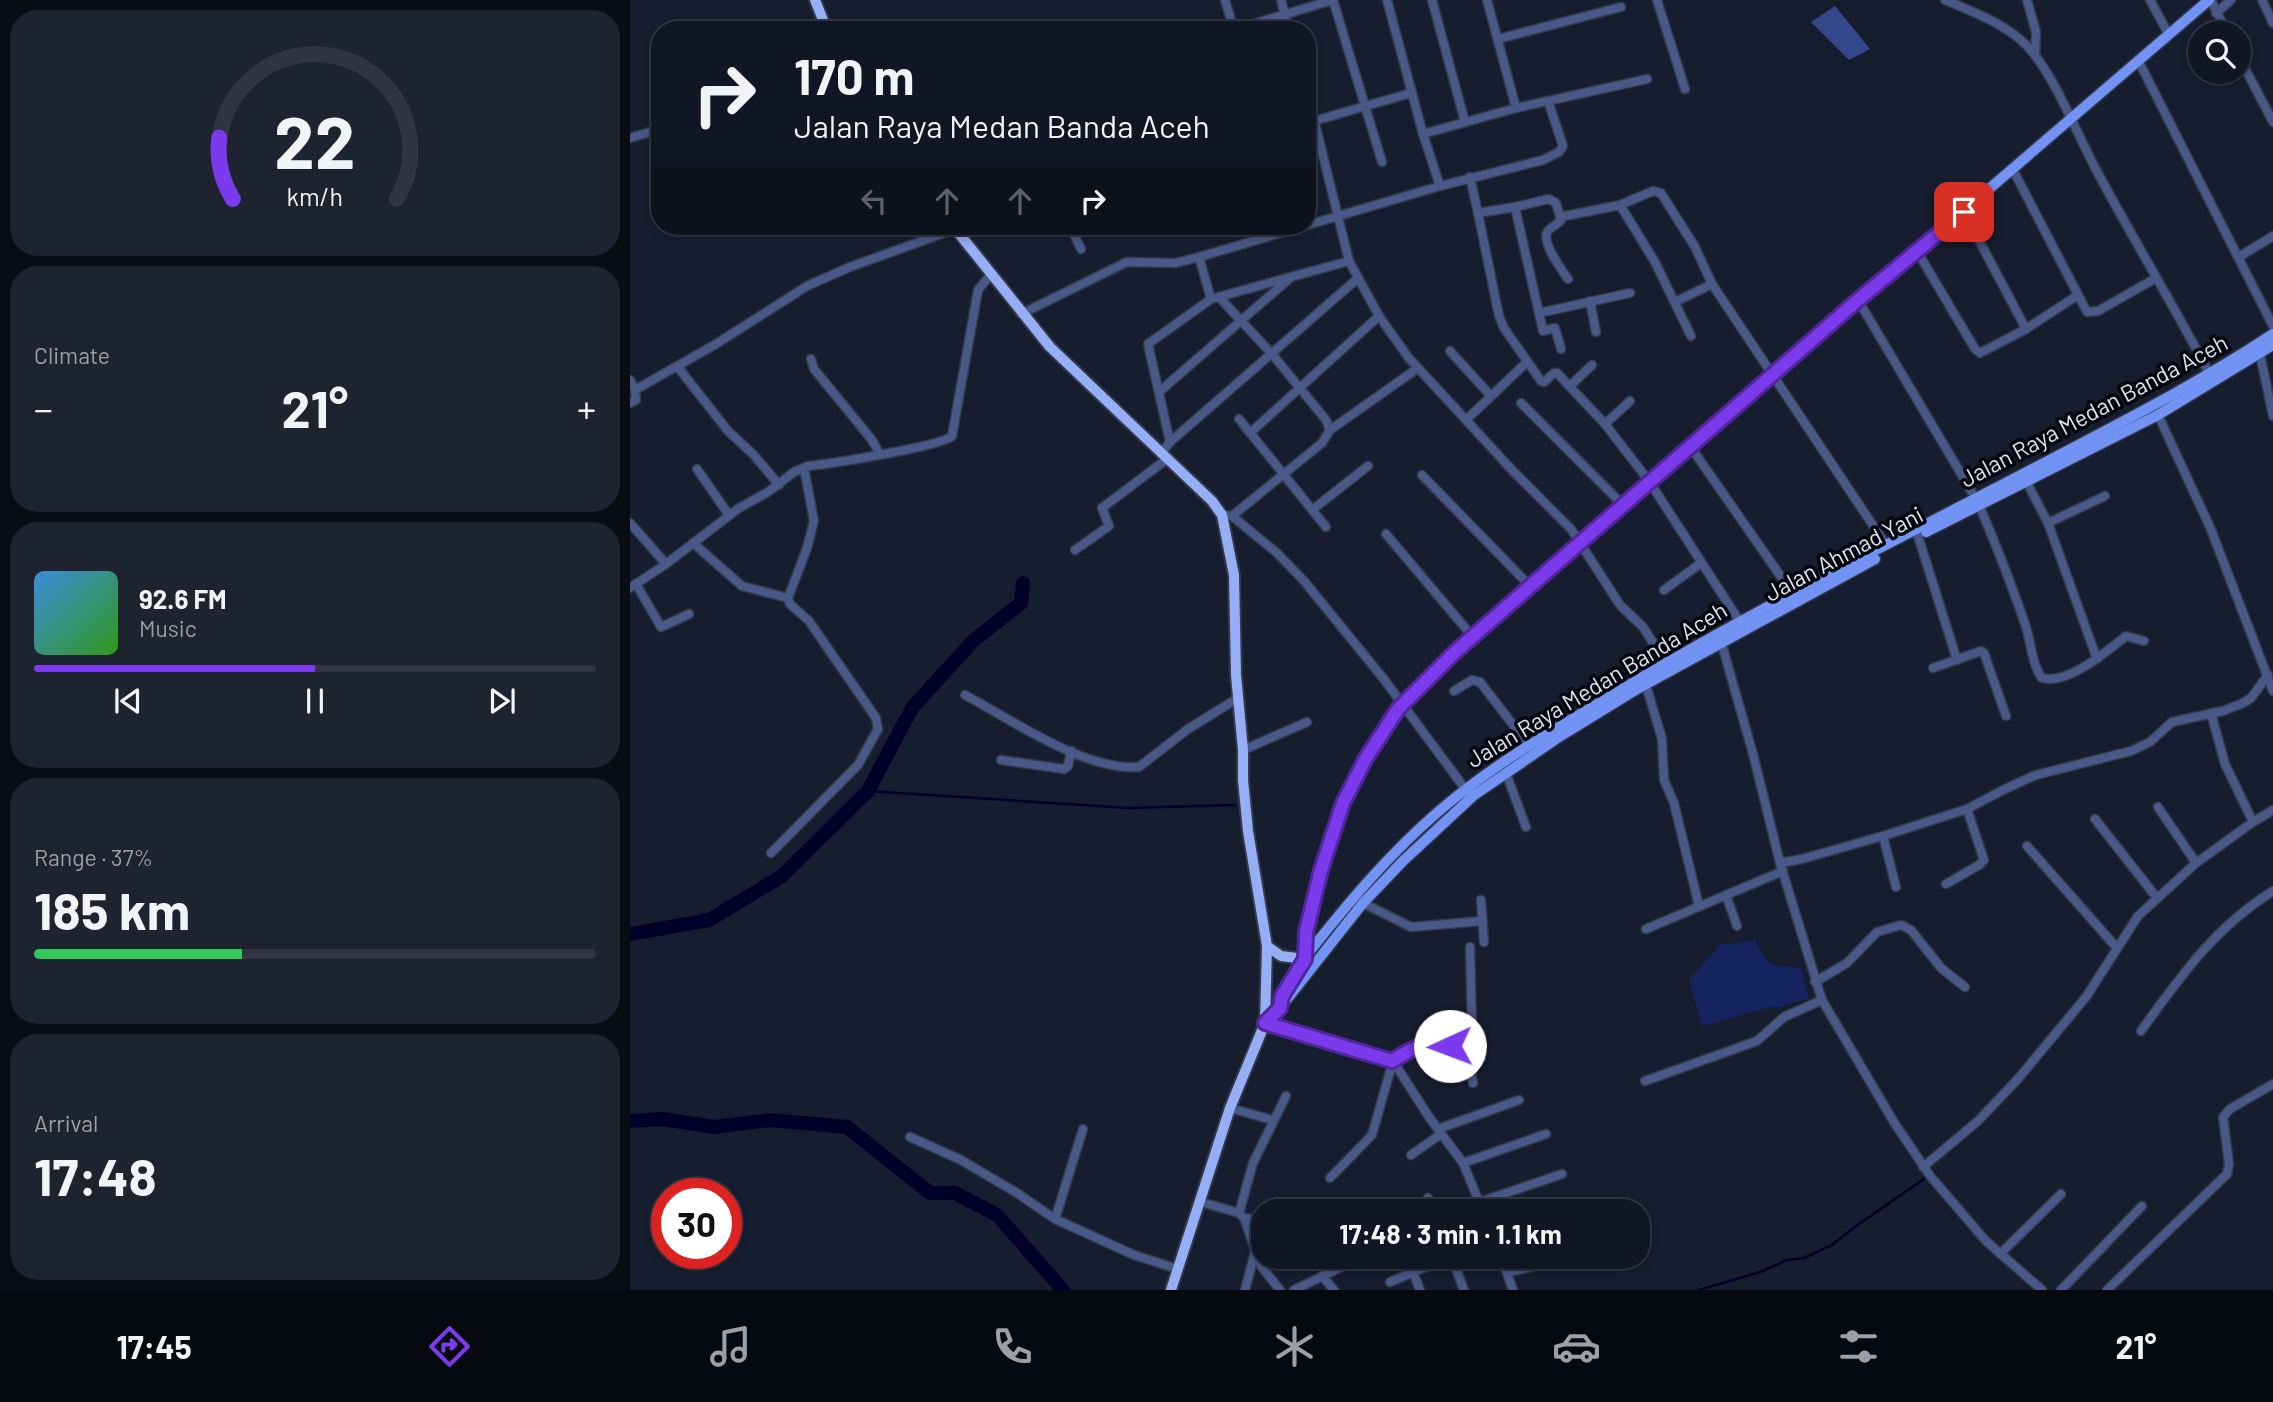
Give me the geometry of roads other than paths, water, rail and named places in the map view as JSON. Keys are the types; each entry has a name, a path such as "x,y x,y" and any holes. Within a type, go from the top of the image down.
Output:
{"highway":[{"path":"816,0 824,21"},
{"path":"960,235 1050,347 1227,516 1234,575 1238,698 1243,750 1242,780 1267,946 1265,1023"},
{"path":"1267,946 1281,956 1305,959"},
{"name":"Jalan Raya Medan Banda Aceh","path":"1171,1290 1230,1108 1265,1023 1280,1008"}],"main road":[{"path":"1305,959 1306,932 1323,862 1343,803 1366,758 1402,705 1472,636 1649,481 2210,0"},
{"name":"Jalan Raya Medan Banda Aceh","path":"2025,478 2212,379 2273,334"},
{"name":"Jalan Ahmad Yani","path":"1280,1008 1363,903 1403,861 1457,809 1506,773 1532,749 1646,685 1720,638 1918,536 1977,502 2158,415 2212,379 2273,345"},
{"name":"Jalan Raya Medan Banda Aceh","path":"1280,1008 1282,996 1305,959 1346,906 1389,859 1466,790 1666,663 1720,638 1740,622 1886,545 1977,502"}],"street":[{"path":"1225,0 1231,21"},
{"path":"1281,0 1287,21"},
{"path":"1263,21 1333,0 1382,162"},
{"path":"1387,0 1411,93 1440,186"},
{"path":"1432,0 1465,122"},
{"path":"1487,0 1516,108"},
{"path":"1657,0 1685,89"},
{"path":"1945,0 1974,12 2015,35 2035,55 2098,175 2212,379"},
{"path":"2027,0 2036,32 2035,55"},
{"path":"2150,0 2169,35"},
{"path":"2210,0 2220,21"},
{"path":"2216,13 2231,0"},
{"path":"2262,0 2273,23"},
{"path":"1498,38 1621,8"},
{"path":"2138,60 2273,326"},
{"path":"1423,134 1516,108 1647,79"},
{"path":"2251,80 2273,122"},
{"path":"1316,120 1411,93"},
{"path":"1316,222 1470,177 1544,160 1559,152 1563,146 1548,101"},
{"path":"630,138 651,132"},
{"path":"1316,138 1349,261 1379,316 1418,368 1564,522 1581,543 1620,605 1643,627 1666,663"},
{"path":"2012,170 2087,312 2094,313 2156,278"},
{"path":"1470,177 1499,316 1504,328 1543,382 1556,372 1605,424 1649,481 1740,622"},
{"path":"1560,217 1620,205 1653,191 1661,193 1695,247 1712,284 1886,545"},
{"path":"1478,213 1552,199 1556,203 1560,222 1547,232 1546,236 1550,250 1568,279"},
{"path":"1620,205 1655,262 1691,336"},
{"path":"1515,207 1542,331 1555,328 1561,349"},
{"path":"1964,212 2026,329"},
{"path":"635,390 716,344 807,286 935,235"},
{"path":"1074,235 1081,249"},
{"path":"1021,314 1127,262 1176,263 1269,235"},
{"path":"2239,257 2273,236"},
{"path":"1917,251 1978,351 1982,352 2026,329 2078,295"},
{"path":"1199,257 1215,298 1242,319 1331,430"},
{"path":"1170,442 1148,344 1215,298 1349,261"},
{"path":"689,614 661,627 633,586 729,515 779,485 794,472 879,453 929,446 950,439 978,290 991,274"},
{"path":"1159,391 1292,276"},
{"path":"1075,550 1109,526 1101,508 1164,457 1170,442 1357,279"},
{"path":"1675,302 1712,284"},
{"path":"1539,313 1630,293"},
{"path":"1858,300 1977,502 2007,573 2039,674 2045,679 2060,677 2097,659 2126,636 2144,641"},
{"path":"1590,302 1596,332"},
{"path":"1250,433 1379,316"},
{"path":"1450,351 1490,395"},
{"path":"2260,354 2273,416"},
{"path":"811,359 814,369 872,440 879,453"},
{"path":"1466,420 1527,362"},
{"path":"1570,386 1592,365"},
{"path":"677,366 728,430 779,485"},
{"path":"1418,368 1331,430 1322,443 1227,516 1277,553 1304,581 1383,678 1466,790"},
{"path":"630,380 636,400 630,403"},
{"path":"1605,424 1630,401"},
{"path":"1521,403 1623,505"},
{"path":"2158,415 2210,527 2273,691"},
{"path":"1239,419 1326,527"},
{"path":"1690,446 1793,594"},
{"path":"1312,510 1368,466"},
{"path":"771,853 858,765 878,729 876,718 807,618 790,604 788,598 814,521 804,468"},
{"path":"696,469 729,515"},
{"path":"1422,475 1531,586"},
{"path":"2025,478 2048,523 2097,659"},
{"path":"2048,523 2105,496"},
{"path":"630,523 666,564"},
{"path":"1387,534 1472,636"},
{"path":"1918,536 1957,660"},
{"path":"693,543 742,586 788,598"},
{"path":"1664,590 1701,564"},
{"path":"1720,638 1781,867 1822,1000 1926,1171 1962,1216 2040,1290"},
{"path":"1933,668 1981,651 2006,716"},
{"path":"1646,929 1802,859 1967,809 2022,780 2131,751 2150,742 2172,722 2243,703 2251,698 2268,676"},
{"path":"1454,691 1472,680 1480,682 1532,749"},
{"path":"1646,685 1662,739 1664,780 1675,803 1699,906"},
{"path":"965,695 1071,751 1114,767 1139,767 1188,729 1238,698"},
{"path":"2211,713 2225,764 2253,821"},
{"path":"1243,750 1307,722"},
{"path":"1001,760 1064,769 1068,766 1071,751"},
{"path":"1506,773 1526,827"},
{"path":"2158,807 2196,863"},
{"path":"1946,884 1984,860 1967,809"},
{"path":"1926,1171 2017,1080 2086,997 2138,916 2196,863 2253,821 2273,810"},
{"path":"2095,820 2157,898"},
{"path":"1883,836 1896,887"},
{"path":"2027,846 2117,948"},
{"path":"2141,1031 2190,962 2234,918 2273,891"},
{"path":"1726,895 1737,926"},
{"path":"1482,900 1484,942"},
{"path":"1363,903 1411,927 1482,921"},
{"path":"1815,982 1847,962 1877,932 1901,925 1917,936 1941,968 1965,987"},
{"path":"1470,947 1472,1029 1467,1051 1473,1083"},
{"path":"1645,1081 1757,1041 1784,1017 1822,1000"},
{"path":"1265,1023 1392,1061 1463,1163 1479,1199"},
{"path":"1330,1178 1372,1135 1392,1061 1413,1048 1431,1043 1467,1051"},
{"path":"2106,1290 2227,1174 2229,1164 2224,1117 2230,1109 2273,1084"},
{"path":"1251,1235 1241,1215 1254,1163 1271,1128 1272,1120 1286,1096"},
{"path":"1411,1156 1439,1131 1519,1100"},
{"path":"1230,1108 1272,1120"},
{"path":"1055,1219 1083,1129"},
{"path":"1463,1163 1546,1134"},
{"path":"910,1137 961,1160 1055,1219 1134,1255 1178,1269"},
{"path":"1489,1199 1562,1174"},
{"path":"2000,1254 2061,1194"},
{"path":"1201,1202 1251,1218"},
{"path":"2061,1290 2142,1206"},
{"path":"1245,1290 1251,1267"},
{"path":"1265,1269 1280,1290"},
{"path":"1294,1290 1337,1269"},
{"path":"1413,1269 1420,1290"},
{"path":"1390,1282 1421,1269"},
{"path":"1456,1269 1464,1290"},
{"path":"1506,1269 1513,1290"},
{"path":"1507,1273 1522,1269"},
{"path":"1322,1276 1334,1290"},
{"path":"1268,1290 1271,1280"}],"waterway":[{"path":"630,934 709,920 782,876 868,791 912,708 973,641 1021,603 1023,583"},
{"path":"868,791 1128,808 1235,805"},
{"path":"630,1121 663,1119 714,1127 770,1120 847,1127 930,1193 955,1193 997,1215 1063,1290"},
{"path":"1699,1290 1760,1272 1787,1260 1804,1258 1832,1245 1924,1179"}]}
